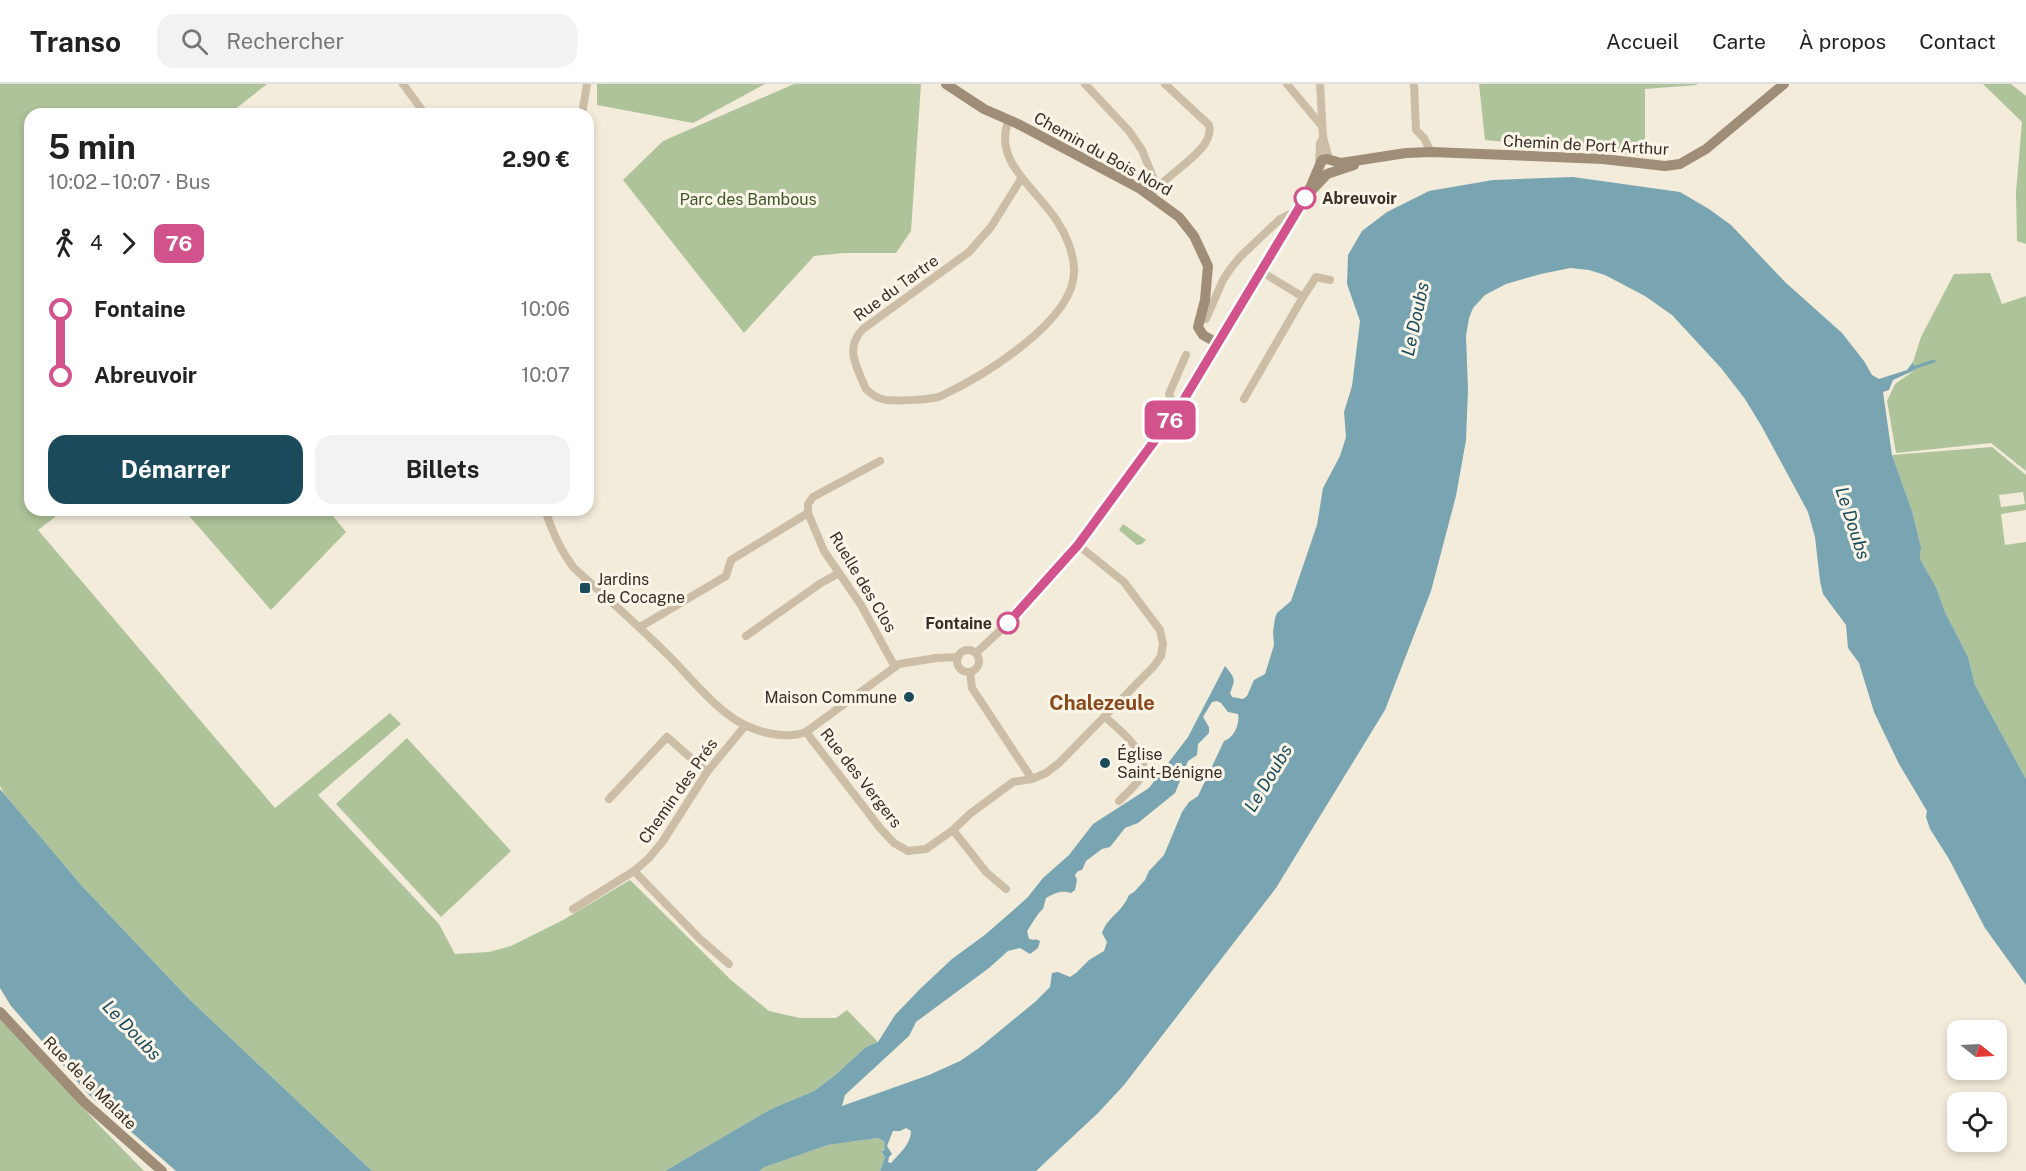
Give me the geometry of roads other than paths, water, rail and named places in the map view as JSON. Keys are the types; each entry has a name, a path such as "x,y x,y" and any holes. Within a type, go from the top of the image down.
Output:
{"street":[{"path":"403,84 421,108"},
{"path":"583,108 587,84"},
{"name":"Chemin du Bois Nord","path":"946,84 984,109 1154,191 1179,217 1199,246 1208,266 1205,300 1198,327 1203,335 1219,344"},
{"path":"1085,84 1129,131 1142,150 1154,191 1197,154 1208,141 1211,133 1209,125 1165,84"},
{"path":"1287,84 1322,125"},
{"path":"976,653 1002,629 1078,545 1180,406 1219,344 1326,166 1320,84"},
{"path":"1413,84 1416,130 1424,138 1431,152"},
{"name":"Chemin de Port Arthur","path":"1326,166 1406,153 1431,152 1603,159 1665,166 1680,164 1706,149 1784,84"},
{"name":"Rue du Tartre","path":"1009,120 1004,137 1005,146 1021,179 1058,221 1070,246 1075,270 1070,289 1058,310 1024,345 1007,358 938,398 884,400 869,393 852,357 852,347 856,336 969,252 992,227 1021,179"},
{"path":"1206,319 1223,280 1240,257 1286,214 1294,216"},
{"path":"1262,272 1303,297"},
{"path":"1244,399 1316,277 1330,280"},
{"path":"1180,406 1172,401 1169,394 1186,355"},
{"path":"640,627 726,576 731,560 808,513 808,504 813,497 880,461"},
{"name":"Ruelle des Clos","path":"808,513 825,552 895,667"},
{"path":"547,516 557,542 574,568 640,627 723,710 745,726 790,736 806,732 895,667 908,662 957,657 966,650 976,653"},
{"path":"1006,889 986,872 953,830 971,813 1013,782 1032,779 1046,773 1059,763 1154,666 1161,656 1163,644 1160,630 1124,582 1078,545"},
{"path":"746,636 821,583 839,573"},
{"path":"957,657 959,668 970,672 976,670 980,663 976,653"},
{"path":"970,672 972,688 1032,779"},
{"path":"1105,717 1126,736 1143,763 1139,780 1119,801"},
{"name":"Chemin des Prés","path":"573,909 634,871 649,858 663,841 707,772 745,726"},
{"name":"Rue des Vergers","path":"806,732 894,843 908,851 926,849 953,830"},
{"path":"609,799 667,737 707,772"},
{"path":"634,871 700,939 729,964"},
{"name":"Rue de la Malate","path":"0,1012 84,1102 162,1171"}],"water":[{"name":"Le Doubs","path":"1573,177 1680,192 1731,225 1785,282 1842,333 1872,375 1879,379 1907,370 1913,362 1915,370 1893,380 1889,390 1883,392 1892,455 1912,511 1921,547 1920,559 1936,587 1945,612 1968,657 1975,685 2026,779 2026,985 1985,928 1949,859 1930,829 1926,817 1927,811 1899,764 1874,712 1859,663 1848,648 1846,625 1823,594 1815,537 1808,512 1745,399 1721,368 1672,315 1645,296 1605,275 1570,268 1506,284 1485,295 1473,308 1466,336 1468,390 1466,440 1456,496 1431,591 1385,710 1276,888 1124,1085 1098,1113 1036,1171 880,1171 885,1157 881,1152 884,1150 885,1142 878,1138 828,1145 759,1171 665,1171 771,1109 814,1091 866,1047 878,1042 895,1015 921,988 952,959 986,934 1027,898 1043,878 1069,855 1093,824 1149,788 1188,737 1225,666 1234,679 1230,693 1232,697 1243,699 1247,696 1254,680 1265,674 1274,645 1275,618 1277,613 1291,601 1317,525 1323,488 1340,456 1346,437 1344,412 1352,386 1360,321 1347,284 1348,255 1362,231 1387,212 1429,191 1493,180","holes":["1217,701 1228,712 1238,714 1236,730 1224,741 1198,796 1189,802 1182,812 1164,855 1105,927 1102,933 1107,942 1104,951 1089,960 1070,977 1058,972 1052,973 1050,987 1036,1001 960,1061 929,1075 842,1106 845,1095 909,1036 916,1022 989,968 1008,951 1020,948 1030,954 1038,948 1040,941 1029,939 1027,931 1043,909 1046,898 1058,892 1071,893 1075,890 1077,880 1075,875 1082,870 1086,861 1102,849 1110,847 1125,828 1138,823 1175,793 1180,781 1181,770 1197,755 1198,744 1209,733 1209,727 1203,717 1212,702","906,1128 911,1131 907,1144 891,1163 888,1162 892,1154 887,1146 893,1131"]},
{"name":"Le Doubs","path":"0,789 82,886 190,1000 372,1171 176,1171 89,1095 11,1006 0,988"}],"waterway":[{"path":"1913,368 1934,361"}],"place":[{"name":"Abreuvoir","path":"1305,198"},
{"name":"Jardins de Cocagne","path":"585,588"},
{"name":"Fontaine","path":"1008,623"},
{"name":"Maison Commune","path":"909,697"},
{"name":"Église Saint-Bénigne","path":"1105,763"}],"district":[{"name":"Chalezeule","path":"1102,703"}],"park label":[{"name":"Parc des Bambous","path":"748,199"}]}
